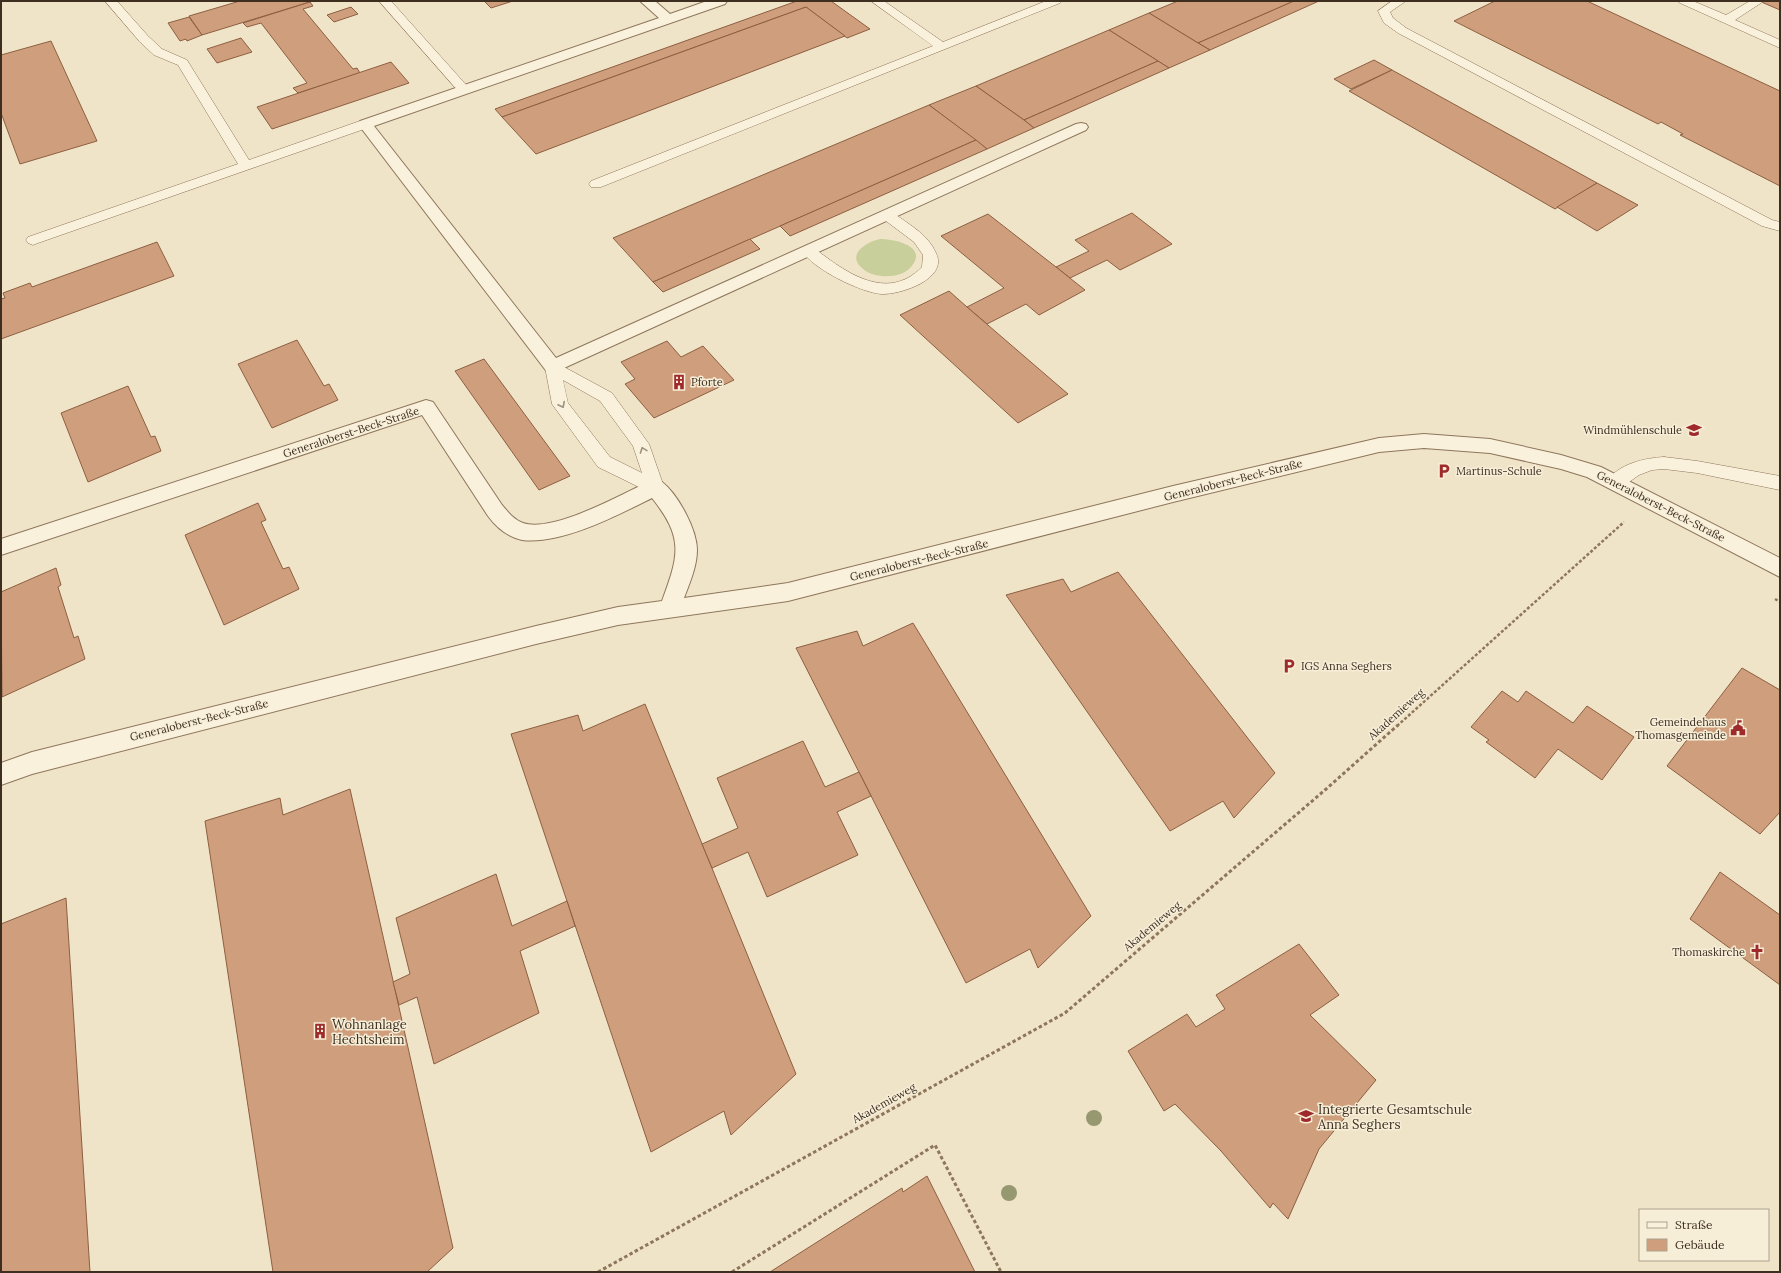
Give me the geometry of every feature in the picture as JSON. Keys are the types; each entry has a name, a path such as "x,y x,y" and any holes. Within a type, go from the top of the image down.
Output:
{"street":[{"path":"647,1 668,19"},
{"path":"720,1 365,124 553,367 1081,127"},
{"name":"Generaloberst-Beck-Straße","path":"1,547 426,407 494,508 508,526 525,532 543,531 591,518 655,486"},
{"name":"Generaloberst-Beck-Straße","path":"1,774 32,763 536,635 618,616 788,592 845,579 1173,494 1379,445 1424,441 1490,446 1561,462 1594,472 1649,499 1780,568"},
{"path":"655,486 676,516 684,531 686,544 686,560 670,608"},
{"name":"Generaloberst-Beck-Straße","path":"1,767 32,763"}],"lane":[{"path":"111,1 144,39 158,52 183,63 246,165"},
{"path":"385,1 464,90"},
{"path":"877,1 942,46"},
{"path":"596,184 1055,1"},
{"path":"1400,1 1384,11 1385,17 1392,24 1417,39 1767,222 1780,227"},
{"path":"1684,1 1780,44"},
{"path":"1726,20 1758,1"},
{"path":"33,240 365,124"},
{"path":"809,251 829,268 850,280 875,288 893,289 908,285 919,279 929,270 931,260 927,249 916,237 888,215"},
{"path":"553,367 560,404 604,462 655,486"},
{"path":"553,367 606,397 641,444 655,486"},
{"path":"1616,482 1633,470 1652,464 1664,463 1697,467 1780,483"}],"path":[{"name":"Akademieweg","path":"598,1272 1065,1012 1325,790 1649,499"},
{"path":"732,1272 935,1145 1000,1272"}],"green space":[{"path":"880,239 901,242 913,249 916,254 915,260 907,271 895,276 874,275 863,269 858,264 856,258 860,250 869,243"}],"building":[{"path":"240,1 313,1 202,35 189,16"},
{"path":"484,1 513,1 491,8"},
{"path":"797,1 831,1 870,29 847,38 806,7 502,117 495,109"},
{"path":"1178,1 1294,1 1198,43 1149,13"},
{"path":"1294,1 1319,1 1210,50 1198,43"},
{"path":"1495,1 1587,1 1780,91 1780,186 1680,135 1683,134 1661,122 1658,124 1454,21"},
{"path":"1759,1 1780,1 1780,10"},
{"path":"310,2 313,6 303,9 353,69 357,68 360,73 298,93 293,88 307,83 261,23 247,27 243,23"},
{"path":"351,7 358,14 334,22 327,15"},
{"path":"806,7 845,36 536,154 502,117"},
{"path":"1149,13 1210,50 1169,68 1109,30"},
{"path":"189,17 202,35 187,41 186,39 180,41 168,23"},
{"path":"1109,30 1158,61 1024,120 976,86"},
{"path":"241,38 252,52 217,63 207,49"},
{"path":"51,41 97,141 20,164 1,113 1,55"},
{"path":"1374,60 1392,70 1351,89 1334,79"},
{"path":"1158,61 1169,68 1034,128 1024,120"},
{"path":"391,62 409,83 272,129 257,107"},
{"path":"1392,70 1597,183 1555,209 1349,91"},
{"path":"976,86 1034,128 987,149 929,105"},
{"path":"929,105 976,140 653,282 613,238"},
{"path":"976,140 987,149 790,236 780,226"},
{"path":"1597,183 1638,205 1597,231 1557,207"},
{"path":"1132,213 1172,244 1120,270 1107,260 1070,278 1056,267 1089,251 1075,240"},
{"path":"988,214 1085,290 1039,315 1026,304 987,324 967,307 1004,288 941,236"},
{"path":"750,239 760,249 663,292 653,282"},
{"path":"157,242 174,276 1,339 1,299 5,298 3,293 30,283 32,287"},
{"path":"949,291 1068,394 1018,423 900,315"},
{"path":"297,340 324,386 329,384 338,400 272,428 238,364"},
{"name":"Pforte","path":"667,341 681,357 703,346 734,380 654,418 625,384 635,379 621,362"},
{"path":"484,359 570,476 539,490 455,371"},
{"path":"128,386 151,437 155,436 161,451 88,482 61,413"},
{"path":"258,503 266,520 261,522 283,569 289,567 299,589 224,625 185,535"},
{"path":"56,568 61,585 58,587 74,638 78,636 85,659 2,697 1,592"},
{"path":"1118,572 1275,773 1234,818 1223,801 1170,831 1006,595 1063,579 1071,592"},
{"path":"913,623 1091,916 1038,968 1030,949 966,983 796,648 857,631 863,646"},
{"name":"Gemeindehaus Thomasgemeinde","path":"1742,668 1780,690 1780,812 1760,834 1667,766"},
{"path":"1502,691 1518,702 1526,691 1573,723 1587,706 1634,737 1602,780 1558,749 1535,778 1486,742 1489,740 1471,727"},
{"path":"645,704 796,1074 731,1135 724,1111 651,1152 511,734 578,715 583,731"},
{"path":"803,741 825,787 859,772 871,796 837,812 858,855 767,897 748,852 712,868 702,844 738,828 717,778"},
{"name":"Wohnanlage Hechtsheim","path":"350,789 453,1248 427,1272 273,1272 205,821 280,798 283,815"},
{"name":"Thomaskirche","path":"1720,872 1780,915 1780,985 1690,919"},
{"name":"Wohnanlage Hechtsheim","path":"496,874 512,926 567,901 575,926 520,951 539,1013 434,1064 417,997 399,1005 393,982 410,974 396,918"},
{"path":"66,898 90,1272 1,1272 1,924"},
{"path":"1299,944 1339,995 1310,1015 1376,1080 1319,1149 1288,1219 1273,1203 1270,1208 1221,1151 1175,1104 1164,1111 1128,1051 1187,1014 1196,1027 1225,1009 1216,995"},
{"path":"927,1176 975,1272 770,1272 902,1188 903,1192"}],"place":[{"name":"Pforte","path":"679,382"},
{"name":"Windmühlenschule","path":"1694,430"},
{"name":"Martinus-Schule","path":"1444,471"},
{"name":"IGS Anna Seghers","path":"1289,666"},
{"name":"Gemeindehaus Thomasgemeinde","path":"1738,728"},
{"name":"Thomaskirche","path":"1757,952"},
{"name":"Wohnanlage Hechtsheim","path":"320,1031"},
{"name":"Integrierte Gesamtschule Anna Seghers","path":"1306,1116"}]}
